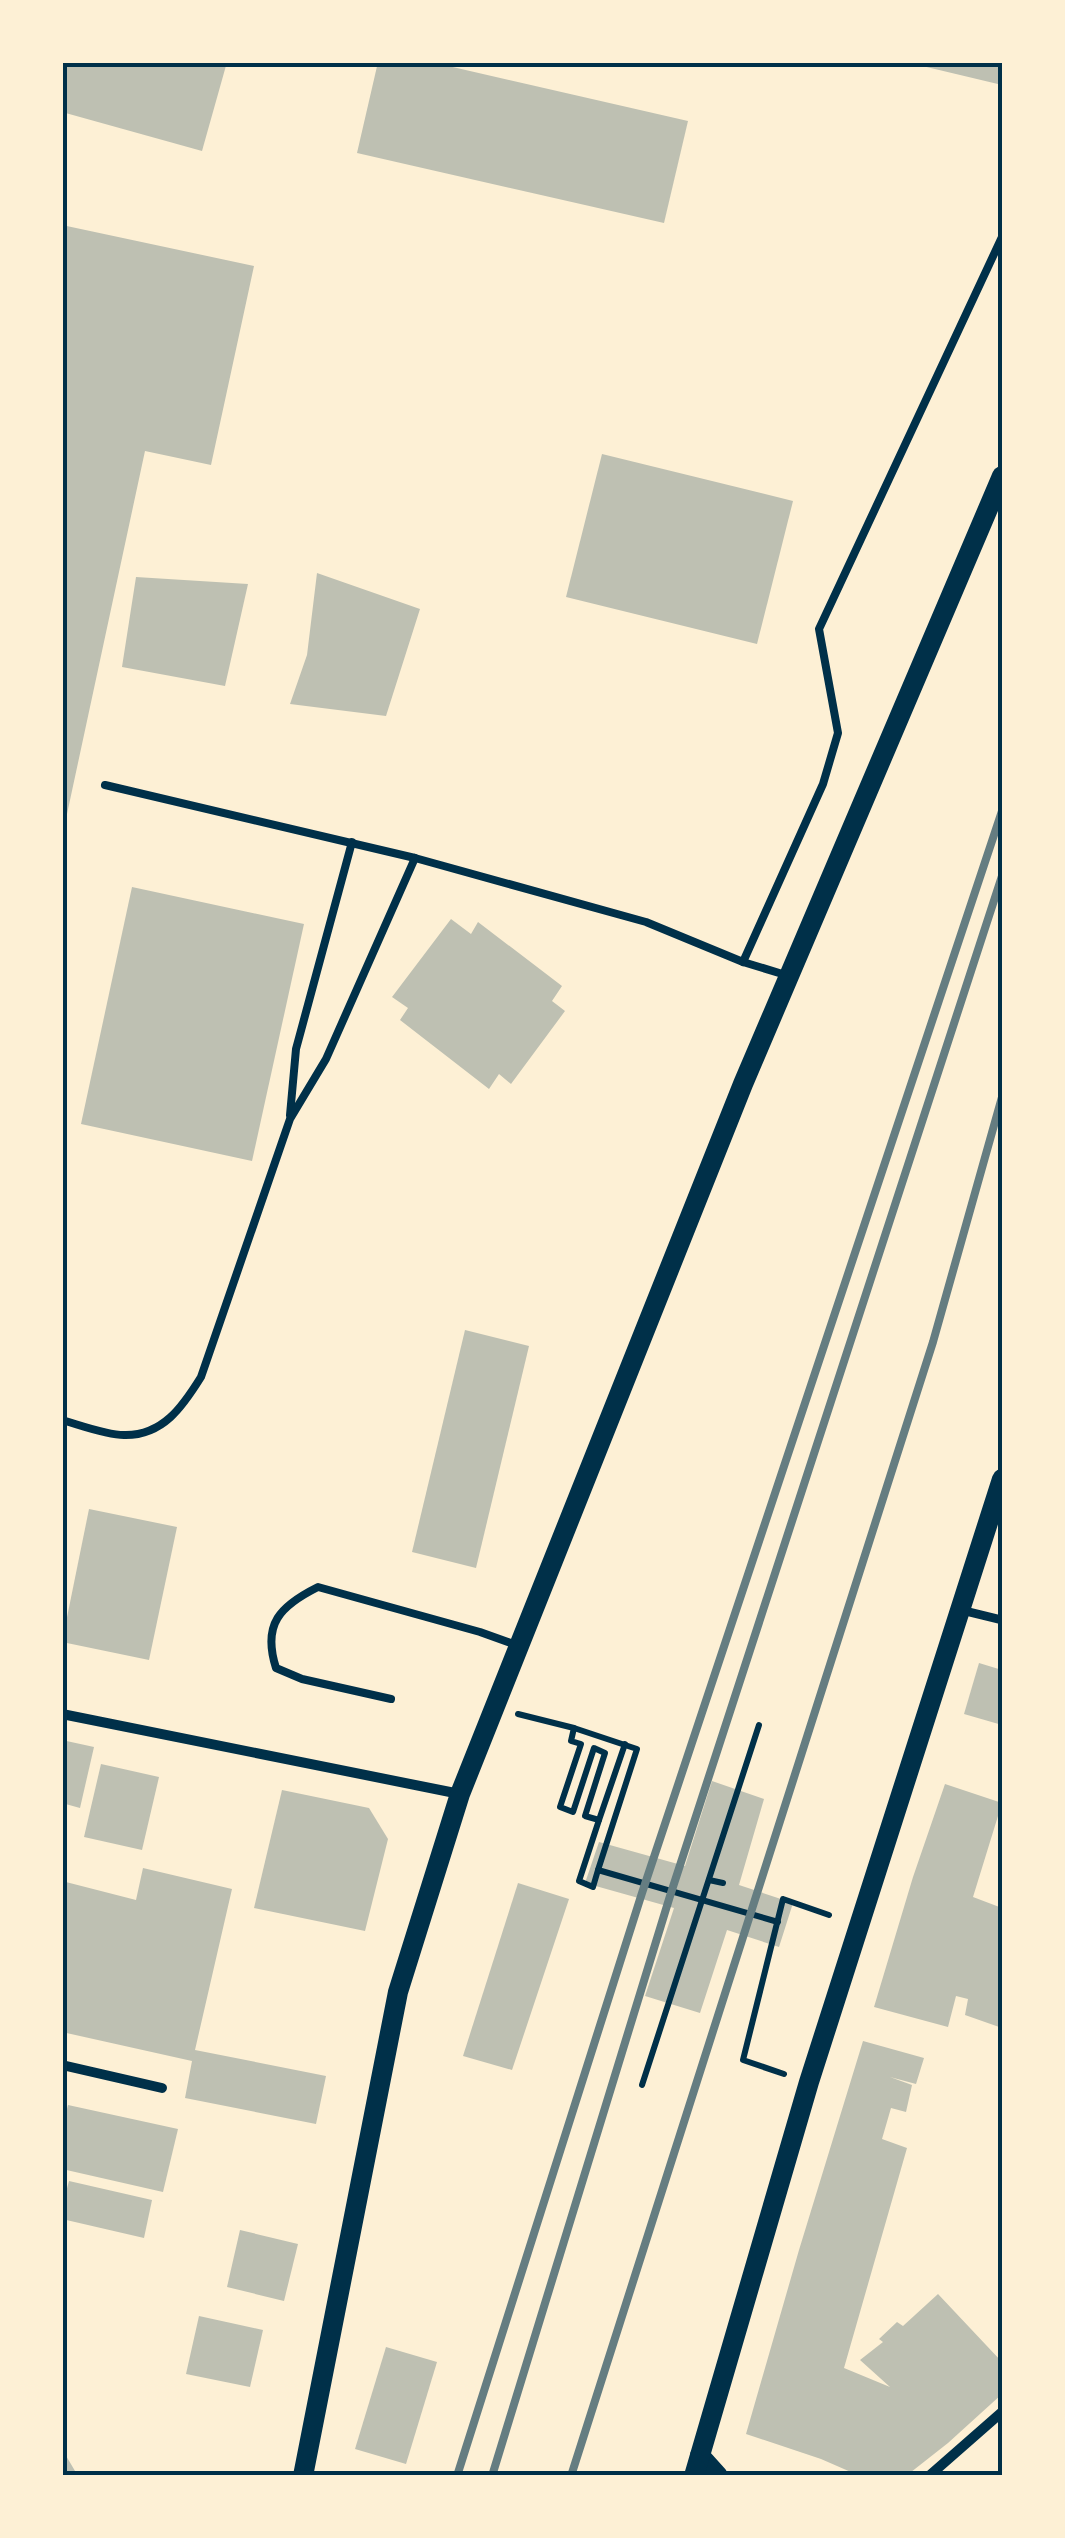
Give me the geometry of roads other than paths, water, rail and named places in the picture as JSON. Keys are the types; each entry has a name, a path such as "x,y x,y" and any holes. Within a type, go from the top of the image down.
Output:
{"main road":[{"path":"303,2476 398,1992 460,1794 743,1084 1002,476"},
{"path":"718,2476 697,2466 808,2082 1002,1479"}],"street":[{"path":"959,1610 1002,1620"},
{"path":"62,1714 460,1794"},
{"path":"62,2065 162,2088"},
{"path":"930,2476 1002,2412"}],"lane":[{"path":"744,962 823,784 838,733 819,629 1002,236"},
{"path":"106,785 352,842 646,922 789,976"},
{"path":"290,1119 296,1048 352,842"},
{"path":"62,1420 124,1435 156,1430 183,1406 201,1376 290,1119 326,1059 415,858"},
{"path":"390,1699 276,1668 270,1648 275,1621 292,1600 318,1587 518,1646"}],"railway":[{"path":"457,2476 642,1893 1002,811"},
{"path":"492,2476 670,1896 1002,876"},
{"path":"571,2476 933,1342 1002,1097"}]}
